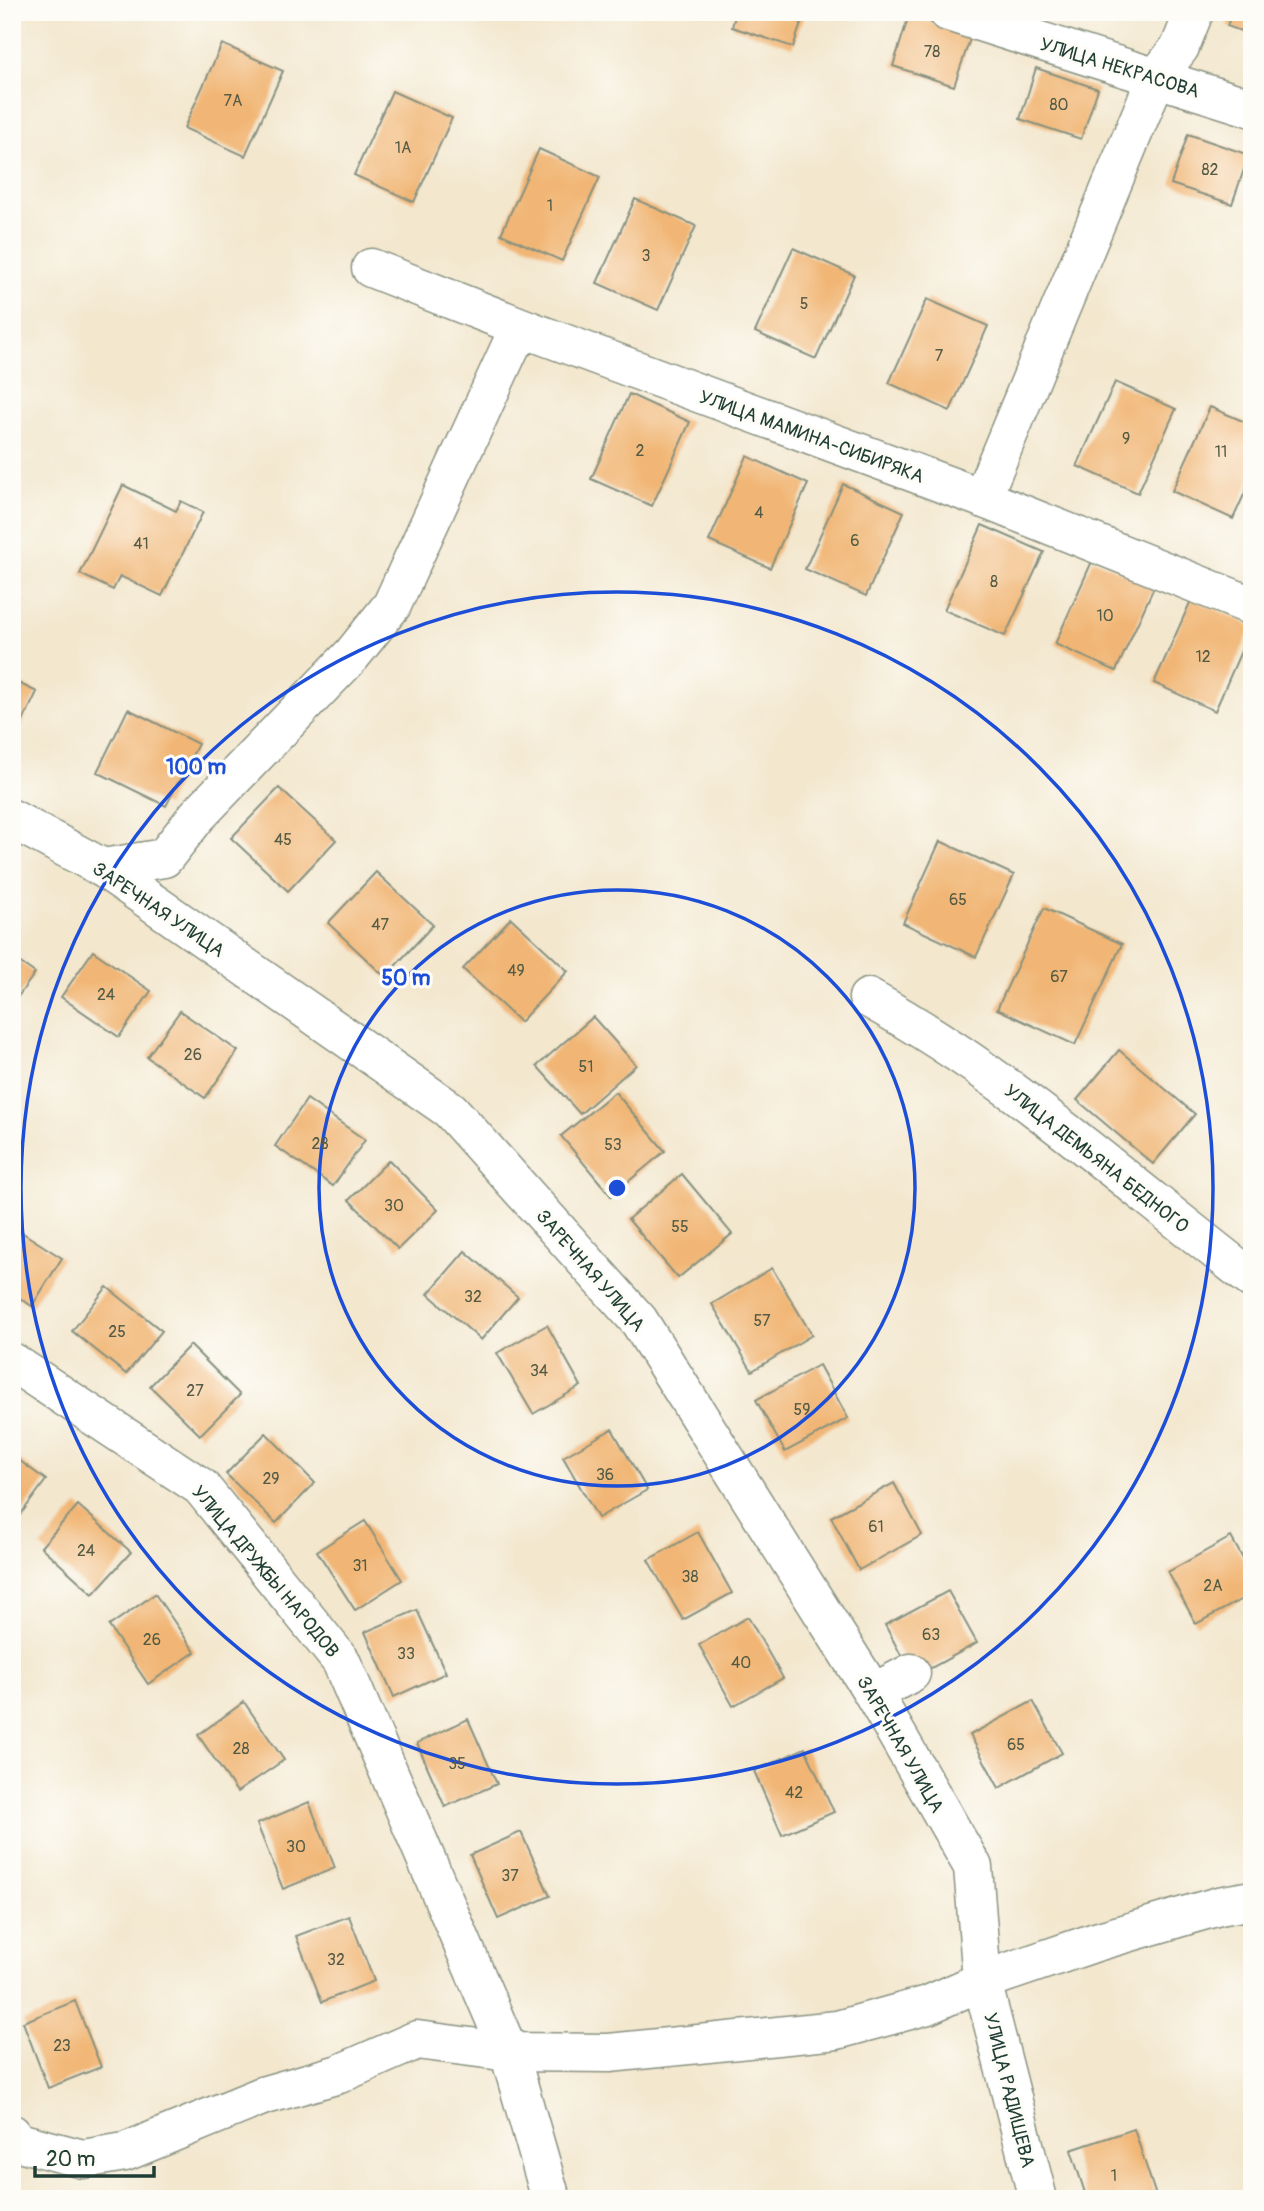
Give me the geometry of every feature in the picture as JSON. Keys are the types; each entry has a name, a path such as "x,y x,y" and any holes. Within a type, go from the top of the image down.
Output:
{"street":[{"name":"УЛИЦА НЕКРАСОВА","path":"948,12 1252,108"},
{"path":"982,498 1156,78 1181,47 1194,12"},
{"name":"УЛИЦА МАМИНА-СИБИРЯКА","path":"371,268 531,331 982,498 1252,606"},
{"path":"103,868 164,858 197,816 352,655 393,605 513,341 531,331"},
{"name":"ЗАРЕЧНАЯ УЛИЦА","path":"12,819 103,868 450,1110 639,1321 873,1693 972,1867 982,1981"},
{"name":"УЛИЦА ДЕМЬЯНА БЕДНОГО","path":"868,998 910,1021 1071,1133 1252,1279"},
{"name":"УЛИЦА ДРУЖБЫ НАРОДОВ","path":"12,1362 201,1487 341,1661 509,2052 551,2199"},
{"path":"873,1693 911,1673"},
{"path":"14,2137 83,2159 125,2152 262,2096 339,2074 416,2040 509,2052 609,2053 837,2030 928,2005 982,1981 1096,1942 1219,1906 1252,1900"},
{"name":"УЛИЦА РАДИЩЕВА","path":"982,1981 1038,2199"}],"building":[{"path":"736,12 805,12 793,47 732,27"},
{"path":"1232,12 1252,12 1252,35 1227,26"},
{"path":"909,15 971,36 954,86 893,66"},
{"path":"222,44 283,71 245,156 184,128"},
{"path":"1036,68 1098,89 1081,139 1020,119"},
{"path":"392,91 452,118 414,202 354,175"},
{"path":"1188,134 1249,155 1232,204 1171,184"},
{"path":"539,149 600,177 562,261 501,234"},
{"path":"635,199 696,226 658,310 597,283"},
{"path":"793,248 854,275 816,359 755,332"},
{"path":"927,299 988,326 950,411 889,383"},
{"path":"1115,382 1176,409 1138,493 1077,466"},
{"path":"629,394 690,422 652,506 591,479"},
{"path":"1210,407 1252,425 1252,477 1233,519 1172,491"},
{"path":"747,456 808,484 770,568 709,541"},
{"path":"843,484 904,512 866,596 805,569"},
{"path":"123,485 176,511 181,501 203,512 162,596 120,576 113,590 80,574"},
{"path":"982,525 1044,552 1005,636 944,610"},
{"path":"1093,559 1154,587 1116,671 1055,644"},
{"path":"1192,598 1252,626 1215,711 1154,683"},
{"path":"12,680 37,692 15,738 12,737"},
{"path":"128,709 198,744 166,806 97,772"},
{"path":"279,788 336,840 288,891 231,838"},
{"path":"940,841 1014,875 976,957 903,923"},
{"path":"376,872 433,925 385,977 328,923"},
{"path":"1044,908 1122,944 1075,1045 997,1009"},
{"path":"511,918 568,971 520,1022 463,969"},
{"path":"93,951 151,991 119,1037 61,997"},
{"path":"12,957 35,973 12,1005"},
{"path":"180,1011 238,1051 205,1098 147,1057"},
{"path":"593,1017 636,1065 580,1114 537,1066"},
{"path":"1119,1050 1195,1114 1153,1164 1077,1100"},
{"path":"615,1092 665,1151 611,1196 561,1136"},
{"path":"307,1099 365,1140 333,1186 275,1146"},
{"path":"389,1160 438,1210 398,1249 349,1200"},
{"path":"682,1174 732,1234 678,1278 628,1219"},
{"path":"12,1226 62,1258 32,1306 12,1293"},
{"path":"465,1251 518,1297 481,1340 428,1294"},
{"path":"772,1268 812,1335 752,1371 712,1304"},
{"path":"107,1287 162,1331 126,1374 72,1331"},
{"path":"547,1325 581,1386 533,1414 497,1353"},
{"path":"190,1345 240,1395 200,1435 150,1386"},
{"path":"819,1365 848,1418 785,1452 756,1400"},
{"path":"612,1429 647,1490 598,1518 563,1457"},
{"path":"266,1433 315,1483 276,1523 226,1474"},
{"path":"12,1455 46,1480 12,1526"},
{"path":"894,1483 922,1535 859,1570 831,1517"},
{"path":"78,1505 131,1552 93,1594 41,1547"},
{"path":"365,1521 402,1580 355,1610 317,1551"},
{"path":"698,1532 732,1593 683,1620 648,1560"},
{"path":"1231,1537 1252,1575 1252,1594 1196,1624 1168,1572"},
{"path":"948,1591 977,1643 913,1678 885,1625"},
{"path":"155,1594 195,1652 148,1684 109,1626"},
{"path":"417,1610 446,1673 394,1697 365,1632"},
{"path":"748,1617 783,1678 733,1706 699,1645"},
{"path":"1033,1701 1062,1753 999,1788 970,1735"},
{"path":"244,1702 284,1760 237,1792 198,1735"},
{"path":"468,1719 497,1784 445,1807 417,1743"},
{"path":"805,1748 834,1812 782,1835 754,1771"},
{"path":"309,1802 335,1868 283,1889 257,1824"},
{"path":"521,1832 550,1896 498,1919 470,1855"},
{"path":"349,1916 374,1981 322,2002 296,1936"},
{"path":"75,2001 101,2067 48,2088 23,2022"},
{"path":"1134,2129 1157,2199 1087,2199 1071,2150"}]}
